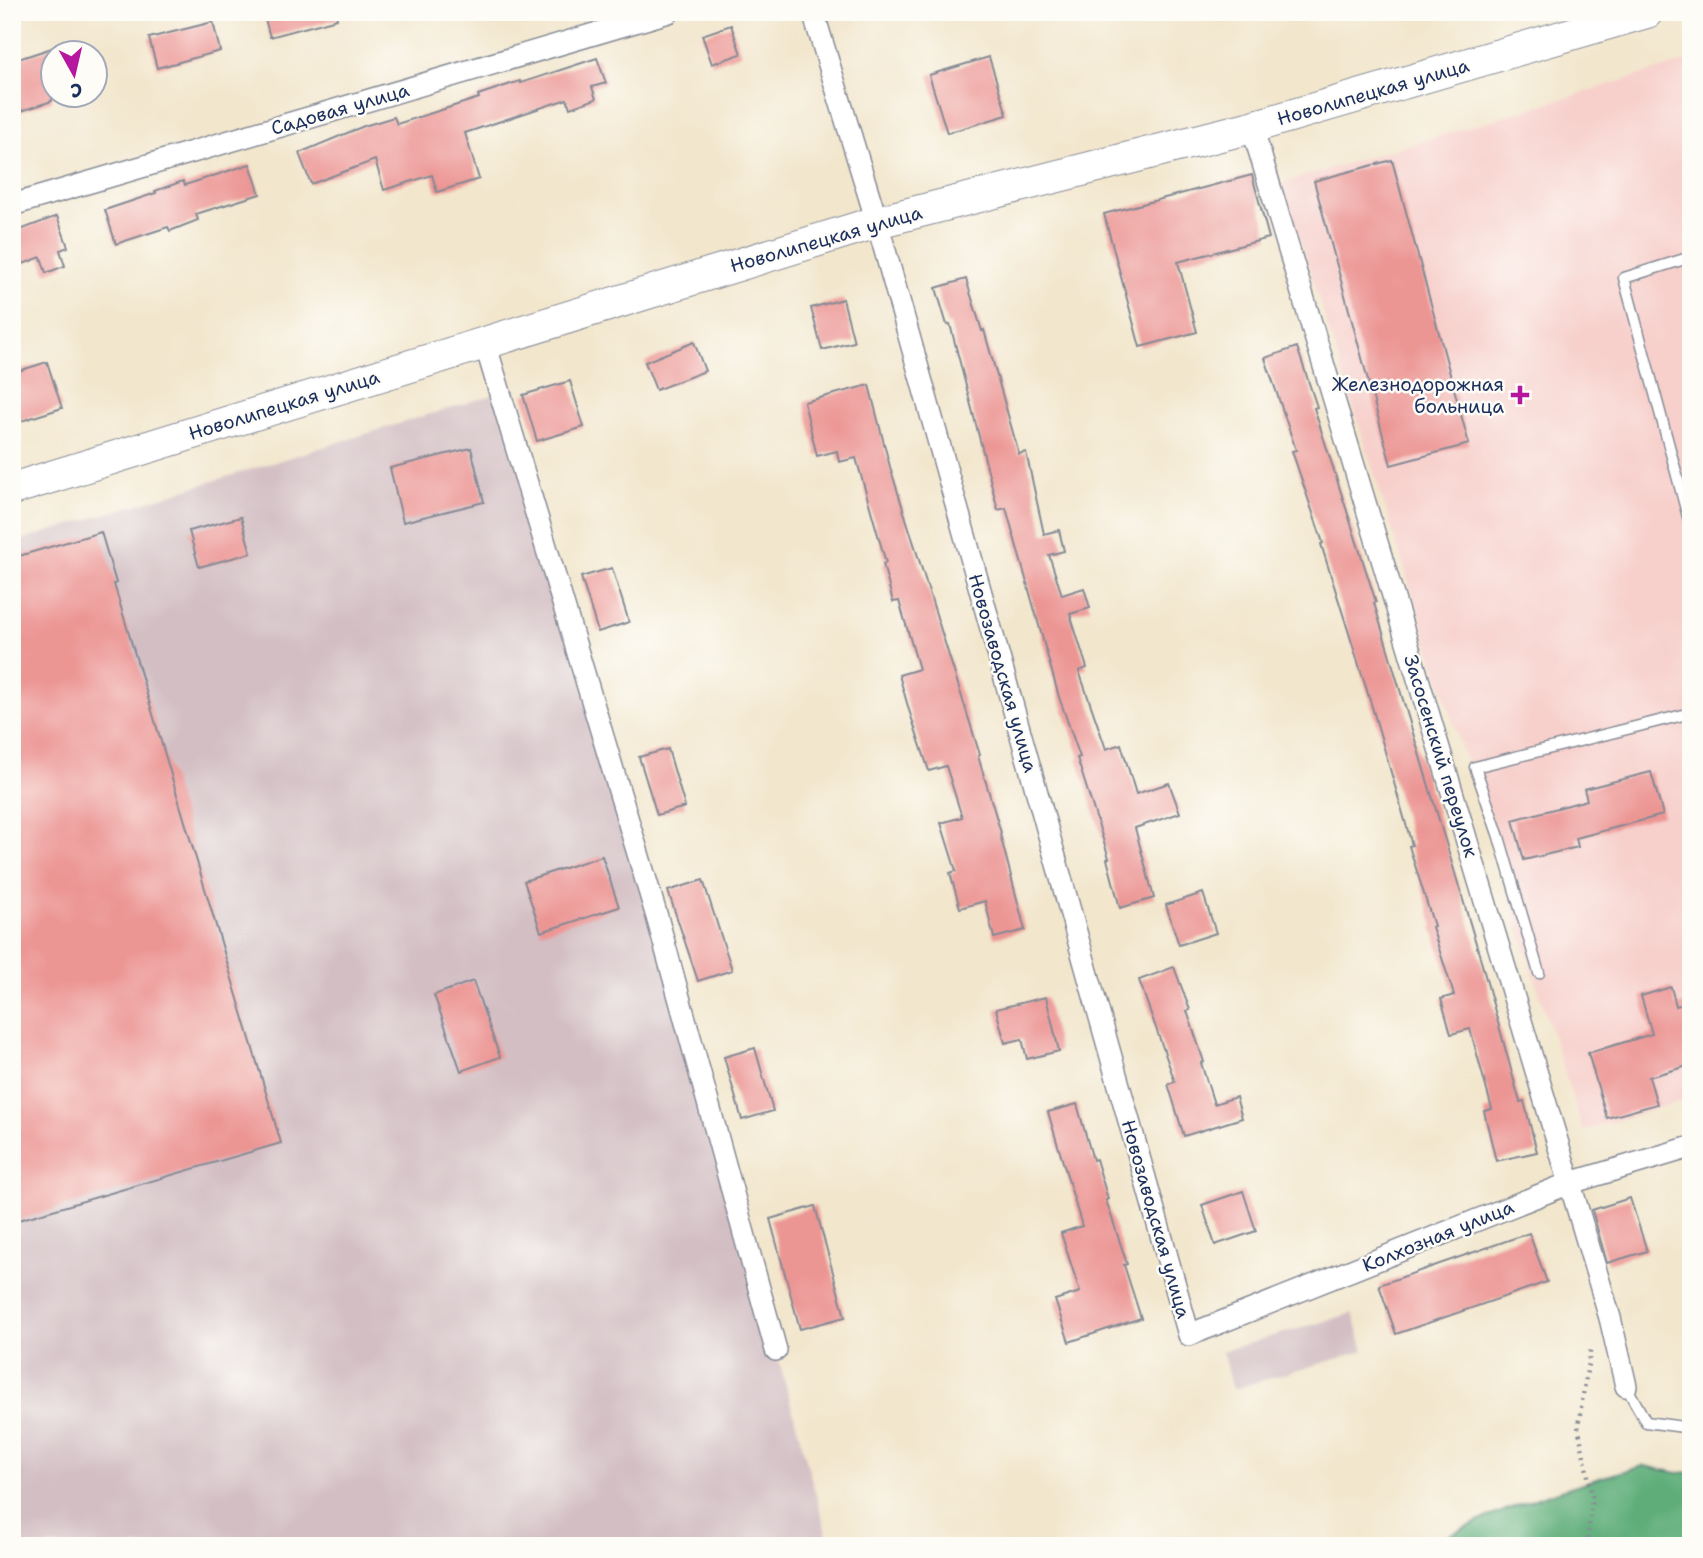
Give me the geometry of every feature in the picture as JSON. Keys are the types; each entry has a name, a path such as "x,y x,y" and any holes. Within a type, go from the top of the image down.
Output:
{"street":[{"name":"Садовая улица","path":"12,205 669,12"},
{"name":"Новозаводская улица","path":"813,12 877,222 1189,1335"},
{"name":"Новолипецкая улица","path":"12,489 877,222 1252,127 1647,12"},
{"name":"Засосенский переулок","path":"1252,127 1570,1183 1610,1318 1626,1386"},
{"path":"485,343 657,917 776,1350"},
{"name":"Колхозная улица","path":"1189,1335 1570,1183 1691,1147"}],"lane":[{"path":"1691,257 1624,278 1691,528"},
{"path":"1539,973 1499,837 1475,767 1691,713"},
{"path":"1626,1386 1646,1422 1691,1428"}],"path":[{"path":"1587,1546 1592,1496 1578,1426 1591,1345"}],"shaded area":[{"name":"Железнодорожная больница","path":"1691,60 1691,1098 1583,1131 1282,183"},
{"path":"499,393 776,1350 830,1546 12,1546 12,543"},
{"path":"1353,1313 1364,1351 1233,1389 1222,1351"}],"green space":[{"path":"1644,1466 1678,1473 1691,1472 1691,1546 1428,1546 1533,1499"}],"building":[{"path":"263,12 336,12 337,19 270,37"},
{"path":"213,22 220,51 157,68 149,38"},
{"path":"731,25 741,54 712,64 702,35"},
{"path":"38,53 38,106 12,114 12,61"},
{"path":"989,57 1007,115 947,133 929,75"},
{"path":"597,58 606,83 592,87 596,99 570,108 567,99 465,133 479,179 437,192 432,175 384,190 375,160 311,184 299,153 364,126 394,117 397,124 479,98 478,95 520,81 521,83"},
{"path":"1392,160 1469,444 1391,465 1314,181"},
{"path":"250,164 260,194 196,214 198,220 170,231 168,227 116,244 105,210 183,181 185,185"},
{"path":"1252,175 1269,238 1178,262 1197,332 1140,347 1104,214"},
{"path":"57,216 68,247 60,250 65,266 46,273 41,257 23,264 12,233"},
{"path":"966,279 982,331 984,330 1019,454 1026,452 1044,534 1059,530 1064,551 1049,555 1062,595 1084,588 1090,608 1070,614 1087,668 1079,671 1106,749 1121,744 1136,794 1169,783 1180,813 1135,828 1154,898 1120,908 1107,859 1109,858 1077,758 1080,757 1059,697 1006,508 998,510 950,324 947,325 936,288"},
{"path":"843,299 854,342 822,350 811,308"},
{"path":"694,342 705,371 656,390 645,362"},
{"path":"1297,347 1376,602 1374,603 1478,950 1520,1102 1524,1101 1537,1152 1496,1161 1484,1111 1492,1109 1470,1029 1451,1034 1441,999 1454,995 1432,927 1434,926 1409,846 1412,845 1373,710 1321,544 1323,543 1292,451 1296,450 1265,358"},
{"path":"47,362 62,408 12,424 12,373"},
{"path":"570,381 584,427 537,441 523,395"},
{"path":"869,385 890,467 980,755 978,756 1001,833 1025,930 994,938 985,901 960,908 950,873 956,871 941,823 962,817 946,766 929,771 909,710 899,675 919,669 899,601 893,602 883,564 886,563 856,458 839,462 837,451 817,456 804,402"},
{"path":"471,448 484,502 403,522 390,468"},
{"path":"241,517 251,553 199,567 189,531"},
{"path":"101,532 116,583 114,584 281,1143 12,1222 12,558"},
{"path":"612,568 629,622 598,632 581,577"},
{"path":"668,749 685,807 657,815 639,757"},
{"path":"1651,772 1663,815 1576,838 1578,847 1524,860 1513,820 1587,800 1584,789"},
{"path":"602,856 619,907 541,932 524,881"},
{"path":"703,880 732,970 698,981 668,891"},
{"path":"1203,893 1216,933 1179,945 1166,905"},
{"path":"1174,967 1190,1010 1187,1011 1204,1062 1201,1063 1214,1104 1236,1097 1242,1118 1184,1136 1168,1084 1175,1082 1139,980"},
{"path":"473,981 500,1057 461,1071 434,995"},
{"path":"1671,987 1676,1006 1691,1002 1691,1065 1649,1077 1657,1104 1607,1118 1588,1053 1652,1034 1641,996"},
{"path":"1046,997 1059,1051 1027,1059 1022,1039 1005,1043 996,1009"},
{"path":"755,1048 773,1111 742,1120 724,1057"},
{"path":"1077,1104 1093,1160 1096,1159 1108,1199 1106,1200 1127,1264 1124,1265 1141,1318 1069,1342 1055,1300 1080,1292 1061,1233 1082,1226 1048,1112"},
{"path":"1243,1191 1256,1231 1215,1245 1202,1205"},
{"path":"1630,1198 1647,1251 1607,1263 1592,1210"},
{"path":"815,1206 845,1317 800,1329 770,1219"},
{"path":"1529,1233 1547,1282 1396,1334 1379,1285"}],"place":[{"name":"Железнодорожная больница","path":"1520,395"}]}
